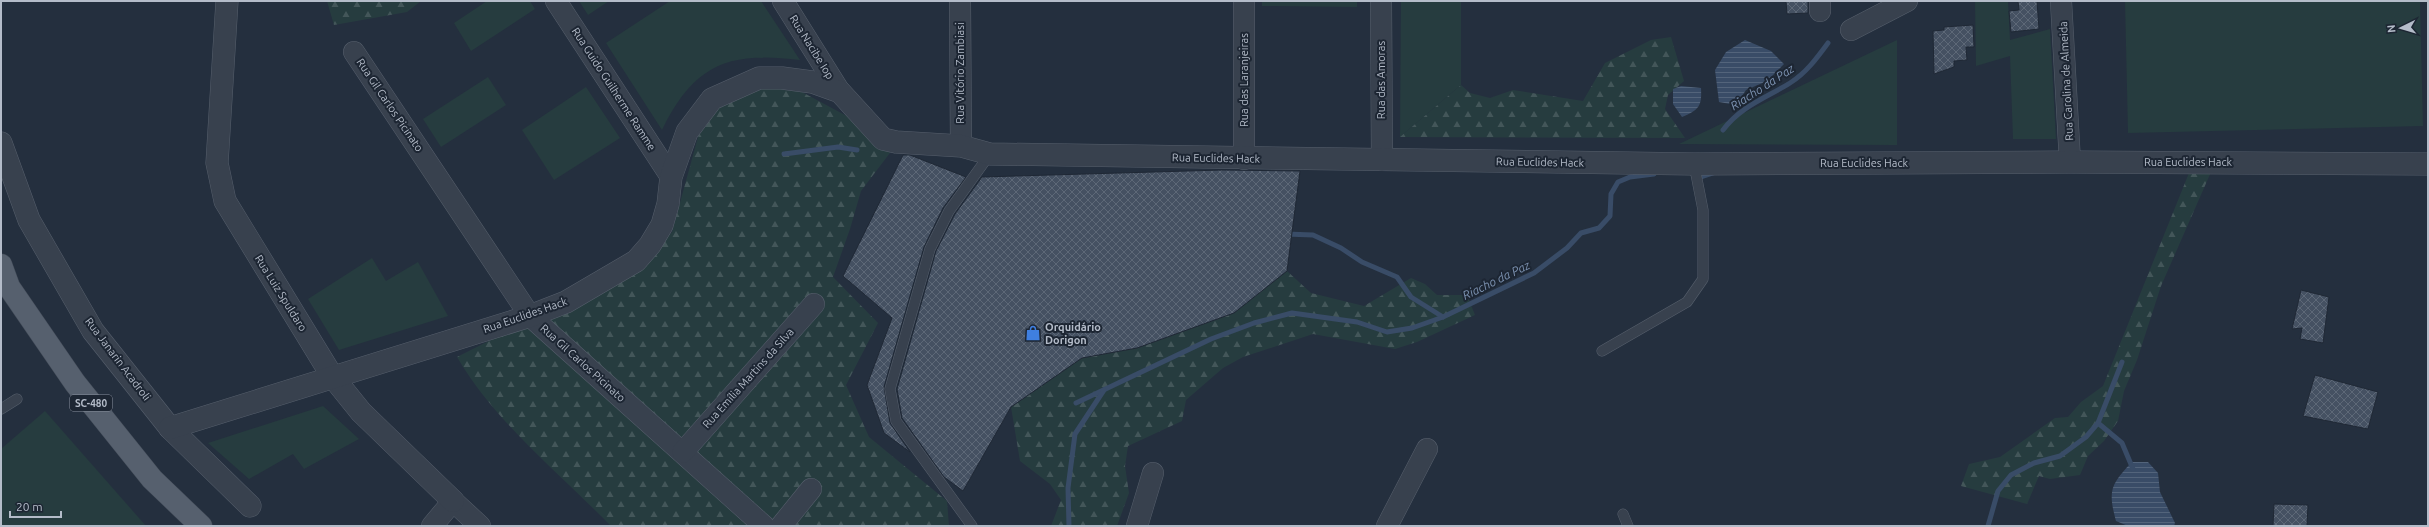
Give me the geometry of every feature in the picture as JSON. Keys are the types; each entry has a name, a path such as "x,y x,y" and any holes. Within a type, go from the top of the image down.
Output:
{"main road":[{"name":"SC-480","path":"1,265 9,287 75,383 152,479 201,526"}],"street":[{"name":"Rua Luiz Spuldaro","path":"228,1 218,163 225,201 332,376 361,412 452,501 480,526"},
{"name":"Rua Guido Guilherme Ramme","path":"556,1 670,177"},
{"name":"Rua Nacibe Iop","path":"783,1 840,92"},
{"name":"Rua Vitório Zambiasi","path":"960,1 960,146"},
{"name":"Rua das Laranjeiras","path":"1244,1 1244,159"},
{"name":"Rua das Amoras","path":"1381,1 1382,160"},
{"path":"1851,30 1907,1"},
{"name":"Rua Carolina de Almeida","path":"2061,1 2070,162"},
{"name":"Rua Gil Carlos Picinato","path":"354,52 530,316 764,526"},
{"name":"Rua Euclides Hack","path":"170,428 332,376 530,316 566,302 636,260 650,245 662,225 668,204 670,177 687,132 712,99 759,78 782,78 812,82 840,92 883,139 896,142 960,146 990,154 1244,159 1694,164 2070,162 2428,164"},
{"name":"Rua Janarin Acadroli","path":"1,143 29,220 93,331 170,428 250,506"},
{"name":"Rua Emília Martins da Silva","path":"683,452 814,304"},
{"path":"1387,526 1427,449"},
{"path":"1137,526 1153,473"},
{"path":"781,526 811,489"},
{"path":"432,526 452,501"}],"lane":[{"path":"972,526 896,421 890,389 930,249 949,211 990,154"},
{"path":"1602,351 1687,302 1703,279 1703,210 1694,164"},
{"path":"1,409 17,399"},
{"path":"1623,514 1628,526"}],"green space":[{"path":"327,1 421,1 407,12 334,25"},
{"path":"487,1 530,1 535,9 471,51 454,23"},
{"path":"579,1 609,1 588,15"},
{"path":"670,1 761,1 800,60 753,58 734,61 716,67 701,76 687,90 674,108 662,130 606,43"},
{"path":"1262,1 1357,1 1357,7 1262,6"},
{"path":"1401,1 1461,1 1461,85 1400,137"},
{"path":"1975,1 2008,1 2010,40 2050,29 2056,139 2013,139 2010,56 1976,66"},
{"path":"2125,1 2420,1 2423,126 2128,133"},
{"path":"1671,37 1684,81 1668,95 1665,109 1685,138 1400,137 1461,85 1470,93 1490,98 1513,90 1583,101 1605,63 1651,40"},
{"path":"1897,40 1897,145 1679,144"},
{"path":"488,77 506,105 441,147 423,119"},
{"path":"787,84 871,129 896,145 861,191 850,229 833,277 878,323 846,385 869,437 947,501 949,526 611,526 508,425 472,381 457,357 640,265 672,232 698,137 716,105 754,85"},
{"path":"586,87 620,138 554,180 522,130"},
{"path":"2211,172 2161,286 2137,360 2124,391 2118,421 2104,441 2088,456 2080,475 2050,479 2039,476 2027,504 1961,486 1969,464 2000,457 2055,418 2068,417 2081,402 2103,386 2189,173"},
{"path":"372,258 386,281 418,262 448,316 339,350 308,299"},
{"path":"1287,271 1311,293 1364,306 1411,278 1425,284 1437,295 1467,295 1475,315 1417,342 1395,349 1313,334 1243,357 1223,368 1186,400 1182,421 1128,446 1125,466 1129,493 1117,526 1051,526 1061,500 1050,484 1020,461 1011,407 1082,358 1137,348 1234,313"},
{"path":"323,406 359,439 304,469 293,454 249,479 208,443"},
{"path":"45,411 146,526 1,526 1,449"}],"water":[{"path":"1745,40 1771,51 1784,64 1767,81 1746,90 1736,105 1719,102 1715,70 1726,52"},
{"path":"1681,86 1701,88 1701,99 1698,107 1682,117 1673,104 1673,89"},
{"path":"2132,462 2148,462 2158,473 2160,492 2175,523 2174,526 2128,526 2116,521 2112,502 2113,489 2119,477"}],"building":[{"path":"1786,1 1808,1 1808,13 1787,14"},
{"path":"2018,1 2037,1 2039,29 2011,32 2009,11 2019,10"},
{"path":"1973,25 1974,47 1966,47 1967,60 1954,61 1954,67 1934,74 1933,31 1944,30 1944,27"},
{"path":"903,155 910,155 966,177 943,208 924,247 884,387 890,423 910,452 884,433 867,385 892,318 843,276"},
{"name":"Orquidário Dorigon","path":"1222,170 1300,171 1287,271 1234,313 1137,348 1082,358 1011,407 963,491 944,477 902,418 897,389 936,251 955,214 982,177"},
{"path":"2301,290 2329,297 2323,343 2300,339 2302,328 2292,329"},
{"path":"2315,375 2378,392 2368,429 2303,416"},
{"path":"2274,504 2308,505 2307,526 2273,526"}],"waterway":[{"name":"Riacho da Paz","path":"1723,130 1738,115 1754,103 1790,83 1801,75 1828,43"},
{"path":"784,154 838,147 857,150"},
{"name":"Riacho da Paz","path":"1701,177 1713,173"},
{"path":"1076,403 1211,339 1254,323 1292,313 1357,322 1387,332 1412,328 1443,317 1534,273 1567,248 1581,233 1599,228 1610,216 1611,194 1618,182 1630,177 1654,174"},
{"path":"1286,234 1313,235 1341,248 1362,262 1397,277 1411,297 1443,317"},
{"path":"1988,526 1998,491 2011,475 2034,463 2060,456 2086,437 2098,423 2122,362"},
{"path":"1069,526 1068,488 1075,434 1104,390"},
{"path":"2098,423 2122,443 2133,469"}],"place":[{"name":"Orquidário Dorigon","path":"1033,333"}]}
